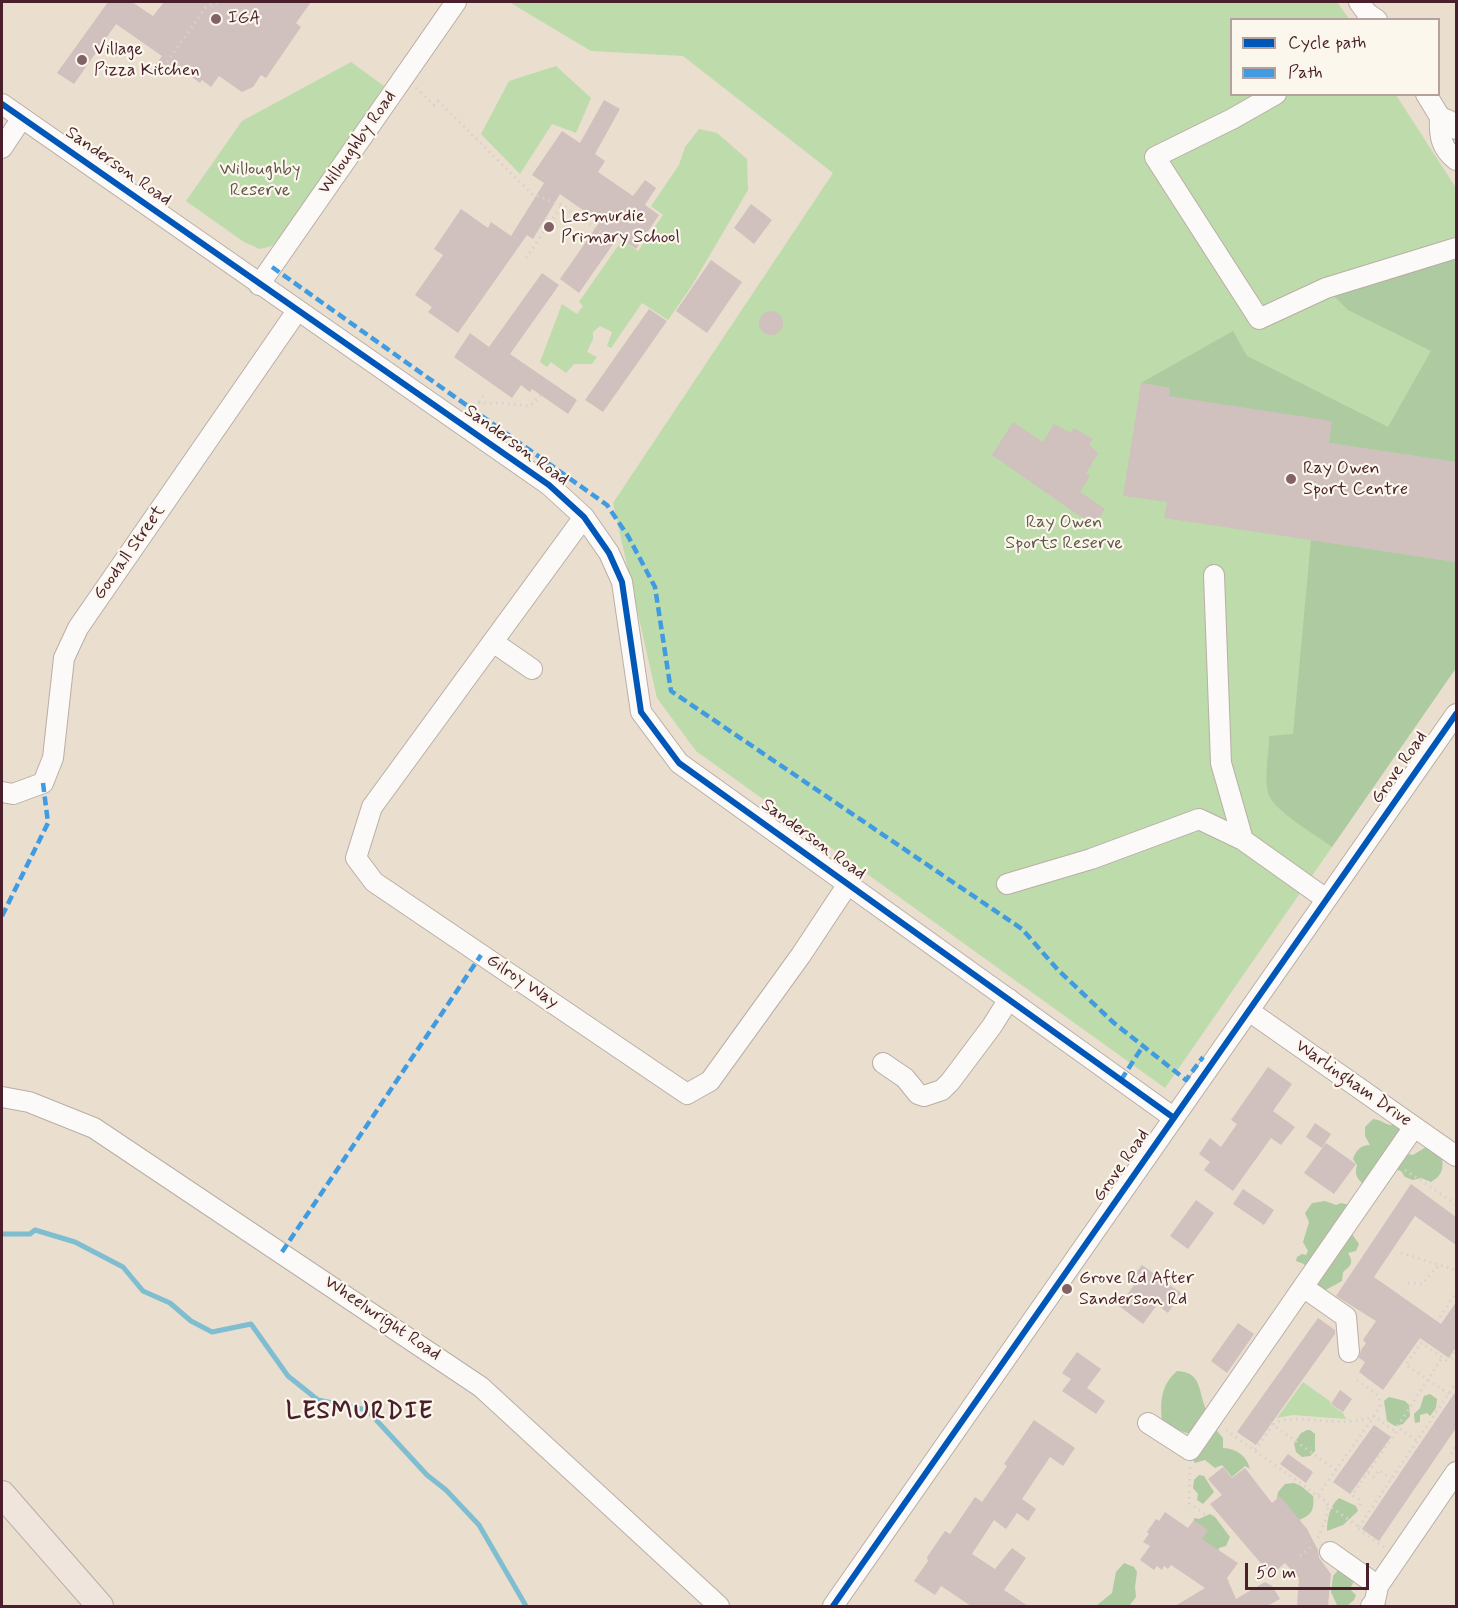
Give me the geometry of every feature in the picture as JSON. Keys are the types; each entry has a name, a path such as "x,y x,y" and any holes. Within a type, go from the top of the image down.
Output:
{"main road":[{"path":"2,1494 100,1606"}],"street":[{"name":"Willoughby Road","path":"259,285 456,2"},
{"path":"1359,2 1367,13 1375,13"},
{"path":"1272,96 1155,157 1258,319 1326,288 1456,248"},
{"path":"1426,96 1440,117 1448,120 1456,129"},
{"name":"Sanderson Road","path":"2,104 549,485 584,517 609,553 622,582 641,712 679,762 1174,1118"},
{"path":"1440,117 1439,132 1442,144 1456,160"},
{"path":"2,148 22,118"},
{"name":"Goodall Street","path":"2,792 13,794 43,783 53,758 64,658 78,628 297,311"},
{"name":"Gilroy Way","path":"584,517 372,807 356,858 374,882 687,1094 710,1081 801,955 848,884"},
{"path":"1214,574 1221,763 1243,840"},
{"path":"493,642 532,669"},
{"name":"Grove Road","path":"833,1606 1456,714"},
{"path":"1007,884 1091,859 1199,819 1243,840 1326,899"},
{"path":"883,1063 904,1078 918,1094 924,1096 942,1090 992,1026 1009,999"},
{"name":"Warlingham Drive","path":"1249,1011 1456,1156"},
{"name":"Wheelwright Road","path":"2,1097 29,1102 94,1128 482,1387 719,1606"},
{"path":"1148,1423 1190,1450 1414,1127"},
{"path":"1303,1287 1346,1317 1349,1352"},
{"path":"1371,1606 1375,1601 1378,1586 1456,1472"},
{"path":"1330,1552 1378,1586"}],"path":[{"path":"160,72 206,7 218,2"},
{"path":"403,77 434,105 438,101 532,194 562,205 616,243"},
{"path":"526,258 562,205"},
{"path":"478,403 530,406 542,395"},
{"path":"1401,1167 1456,1204"},
{"path":"1401,1253 1456,1270"},
{"path":"1408,1283 1422,1284 1438,1265"},
{"path":"1440,1317 1456,1293"},
{"path":"1449,1394 1406,1365 1421,1343 1442,1358 1449,1360 1456,1351"},
{"path":"1360,1505 1360,1500 1352,1496 1442,1358"},
{"path":"1318,1495 1380,1407 1379,1396 1357,1380"},
{"path":"1359,1527 1456,1383"},
{"path":"1255,1450 1273,1425 1288,1420 1356,1422 1374,1416 1417,1440"},
{"path":"1273,1425 1336,1470"},
{"path":"1222,1427 1318,1495 1359,1527 1358,1529 1386,1548"},
{"path":"1190,1450 1189,1503 1207,1516"},
{"path":"1368,1473 1374,1478 1378,1470 1391,1479"},
{"path":"1300,1556 1316,1542 1322,1532 1328,1505"}],"green space":[{"name":"Ray Owen Sports Reserve","path":"509,2 1337,2 1348,18 1230,18 1230,96 1397,96 1456,188 1456,668 1165,1088 696,751 657,698 613,503 833,173 683,56 591,51"},
{"name":"Willoughby Reserve","path":"351,62 384,86 272,246 260,249 244,242 186,201 242,121"},
{"path":"556,66 591,98 576,133 552,124 520,174 481,134 509,81"},
{"path":"699,129 717,133 747,159 748,190 691,287 668,320 642,303 611,348 607,346 612,332 600,326 593,332 593,339 587,352 597,357 592,364 574,364 566,373 551,362 547,367 540,362 562,304 577,314 583,306 579,302 622,240 638,251 663,215 651,206 679,165 685,147"},
{"path":"1456,251 1456,462 1329,443 1169,396 1170,388 1141,383 1233,331 1247,356 1388,427 1431,351 1348,310 1333,295"},
{"path":"1311,540 1456,562 1456,668 1332,847 1278,807 1271,800 1267,786 1269,736 1293,734"},
{"path":"1373,1119 1391,1125 1400,1124 1408,1154 1413,1155 1430,1147 1442,1158 1443,1166 1439,1175 1431,1182 1421,1178 1413,1180 1395,1169 1365,1186 1357,1177 1357,1165 1353,1159 1359,1149 1370,1145 1365,1136 1365,1127"},
{"path":"1325,1201 1336,1205 1341,1203 1354,1206 1358,1220 1352,1234 1359,1244 1356,1251 1348,1253 1351,1264 1343,1272 1342,1281 1322,1292 1318,1291 1304,1264 1296,1261 1297,1257 1302,1254 1306,1255 1308,1251 1303,1242 1309,1222 1305,1213 1312,1203"},
{"path":"1177,1371 1191,1375 1198,1384 1206,1409 1224,1417 1217,1431 1223,1438 1223,1448 1240,1454 1250,1469 1245,1466 1232,1477 1222,1465 1215,1468 1205,1460 1195,1463 1193,1452 1206,1444 1211,1437 1185,1432 1162,1421 1163,1394 1168,1382"},
{"path":"1303,1382 1331,1402 1330,1404 1343,1413 1346,1419 1293,1415 1277,1418"},
{"path":"1430,1394 1437,1399 1436,1408 1430,1416 1427,1413 1420,1415 1420,1422 1415,1423 1414,1414 1420,1408 1424,1396"},
{"path":"1389,1397 1405,1401 1409,1405 1410,1416 1403,1424 1395,1426 1387,1421 1384,1401"},
{"path":"1307,1430 1315,1434 1315,1451 1310,1456 1302,1457 1296,1452 1294,1443 1301,1433"},
{"path":"1199,1475 1204,1476 1214,1492 1203,1504 1197,1500 1198,1494 1193,1488 1194,1480"},
{"path":"1294,1483 1313,1496 1310,1513 1296,1521 1277,1499 1278,1492 1285,1484"},
{"path":"1339,1498 1356,1506 1358,1511 1343,1525 1327,1531 1333,1504"},
{"path":"1210,1514 1215,1517 1230,1537 1226,1546 1219,1548 1217,1555 1208,1549 1195,1530 1194,1518 1199,1519"},
{"path":"1124,1563 1134,1567 1137,1572 1136,1597 1129,1606 1096,1606 1112,1593 1116,1572"},
{"path":"1338,1570 1356,1577 1350,1589 1356,1595 1347,1606 1337,1605 1331,1592 1333,1576"}],"building":[{"path":"108,2 132,2 153,16 164,2 311,2 296,23 301,27 266,78 261,75 253,87 242,92 219,76 211,87 202,80 200,83 175,65 167,76 154,67 162,56 116,24 74,84 57,73"},
{"path":"604,100 620,109 595,154 605,161 598,172 633,196 645,180 656,188 645,205 659,215 636,249 618,237 579,293 560,279 599,223 560,194 533,239 527,235 458,333 428,312 432,307 415,295 443,255 434,249 461,209 488,228 491,222 511,236 544,183 532,175 562,131 580,143"},
{"path":"751,204 772,220 754,244 734,228"},
{"path":"711,260 742,282 707,333 676,311"},
{"path":"542,273 559,285 510,354 577,400 568,414 532,389 530,392 521,385 512,398 454,357 470,333 489,347"},
{"path":"649,309 667,321 603,412 585,400"},
{"path":"771,311 779,315 783,323 779,331 771,335 763,331 759,323 763,315"},
{"name":"Ray Owen Sport Centre","path":"1141,383 1170,388 1169,396 1332,421 1329,443 1456,462 1456,562 1164,518 1167,502 1123,496"},
{"path":"1013,422 1043,442 1054,424 1071,433 1074,428 1093,439 1089,445 1098,453 1086,473 1090,476 1080,492 1105,509 1094,526 992,455"},
{"path":"1268,1067 1292,1084 1273,1111 1295,1127 1281,1145 1271,1138 1233,1191 1204,1170 1210,1162 1199,1154 1210,1138 1221,1147 1237,1124 1231,1120"},
{"path":"1315,1123 1331,1134 1322,1148 1306,1137"},
{"path":"1326,1143 1356,1164 1334,1194 1304,1173"},
{"path":"1411,1184 1456,1217 1456,1245 1415,1216 1374,1277 1441,1324 1456,1302 1456,1347 1449,1358 1420,1338 1383,1390 1359,1372 1365,1362 1359,1358 1366,1343 1363,1340 1376,1321 1336,1296"},
{"path":"1243,1189 1274,1210 1264,1225 1233,1204"},
{"path":"1196,1200 1214,1213 1188,1249 1170,1236"},
{"path":"1142,1265 1181,1293 1168,1313 1157,1305 1143,1324 1119,1306 1134,1285 1129,1282"},
{"path":"1318,1318 1335,1330 1335,1334 1256,1445 1237,1432"},
{"path":"1238,1323 1254,1334 1227,1373 1211,1361"},
{"path":"1077,1352 1101,1369 1087,1388 1105,1401 1096,1414 1062,1391 1071,1379 1062,1373"},
{"path":"1340,1390 1352,1399 1343,1412 1331,1404"},
{"path":"1456,1391 1456,1428 1379,1541 1362,1529"},
{"path":"1034,1420 1075,1448 1063,1466 1050,1457 1022,1499 1036,1509 1028,1521 1017,1513 1006,1529 994,1520 972,1554 995,1569 1012,1548 1026,1558 1004,1590 1028,1606 971,1606 941,1586 935,1595 914,1581 928,1561 927,1557 945,1531 950,1534 975,1497 982,1502 1007,1466 1004,1464"},
{"path":"1374,1425 1391,1437 1350,1494 1333,1482"},
{"path":"1288,1454 1313,1472 1306,1483 1280,1464"},
{"path":"1223,1467 1232,1478 1245,1468 1272,1503 1280,1496 1307,1529 1318,1550 1319,1558 1331,1574 1328,1606 1297,1606 1299,1578 1285,1563 1271,1575 1210,1504 1222,1495 1208,1479"},
{"path":"1165,1512 1188,1528 1194,1520 1208,1530 1202,1539 1238,1563 1227,1578 1236,1599 1265,1582 1272,1586 1280,1599 1267,1606 1175,1606 1205,1588 1171,1565 1168,1569 1164,1566 1162,1570 1157,1566 1154,1570 1140,1560 1150,1546 1143,1542 1149,1534 1147,1532 1156,1519 1159,1521"}],"waterway":[{"path":"2,1234 30,1234 35,1230 75,1242 123,1267 143,1291 170,1303 191,1321 212,1332 251,1324 288,1376 318,1400 367,1410 427,1475 446,1490 479,1525 526,1606"}],"marked path":[{"path":"272,267 607,505 628,536 655,587 671,691 1022,929 1058,970 1114,1023 1186,1080 1203,1057"},
{"path":"2,916 48,823 43,783"},
{"path":"282,1252 481,955"},
{"path":"1121,1080 1143,1046"}],"cycle path":[{"path":"2,104 549,485 584,517 609,553 622,582 641,712 679,763 1174,1118"},
{"path":"833,1606 1456,714"}],"place":[{"name":"IGA","path":"216,19"},
{"name":"Village Pizza Kitchen","path":"82,60"},
{"name":"Lesmurdie Primary School","path":"549,227"},
{"name":"Ray Owen Sport Centre","path":"1291,479"},
{"name":"Grove Rd After Sanderson Rd","path":"1067,1289"}],"district":[{"name":"LESMURDIE","path":"360,1413"}]}
